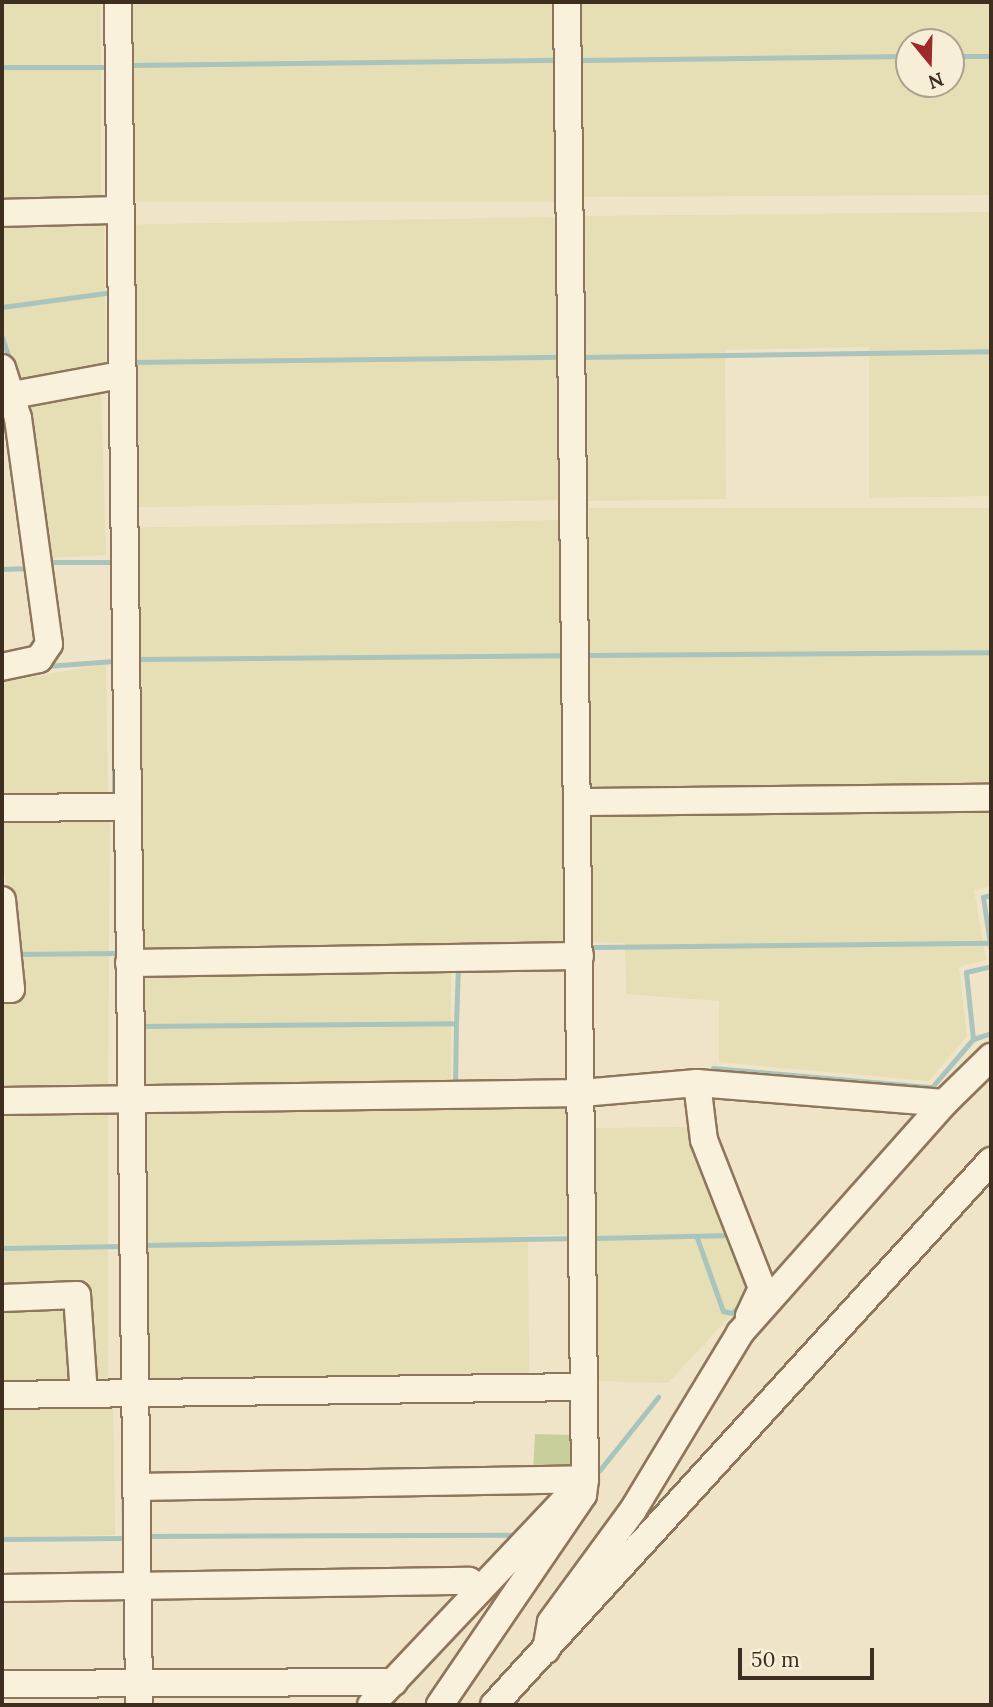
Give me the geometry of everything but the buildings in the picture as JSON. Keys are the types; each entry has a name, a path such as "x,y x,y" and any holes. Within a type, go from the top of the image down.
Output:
{"street":[{"path":"118,2 125,807 139,1693"},
{"path":"440,1705 583,1495 585,1479 567,2"},
{"path":"2,213 118,210"},
{"path":"2,368 6,395 18,418 49,644 39,659 2,667"},
{"path":"6,395 121,374"},
{"path":"578,802 991,798"},
{"path":"2,808 125,807"},
{"path":"2,900 11,989 2,989"},
{"path":"129,963 580,956"},
{"path":"740,1333 944,1103 991,1057"},
{"path":"547,1650 551,1622 633,1510 740,1333 762,1288 704,1140 697,1083"},
{"path":"2,1101 582,1093 697,1083 944,1103"},
{"path":"494,1705 991,1161"},
{"path":"2,1298 77,1295 85,1394"},
{"path":"2,1395 584,1387"},
{"path":"136,1487 585,1479"},
{"path":"371,1705 585,1479"},
{"path":"2,1588 469,1581 480,1588"},
{"path":"2,1684 139,1693 394,1682"}],"shaded area":[{"path":"2,2 101,2 101,203 2,203"},
{"path":"128,2 556,2 556,202 128,202"},
{"path":"577,2 991,2 991,195 582,197"},
{"path":"991,212 991,496 869,498 869,347 725,350 726,499 588,501 585,216"},
{"path":"558,217 563,500 138,507 133,224"},
{"path":"104,223 106,368 21,381 2,328 2,226"},
{"path":"101,390 106,555 50,558 27,408"},
{"path":"589,508 991,508 991,792 589,792"},
{"path":"563,520 570,942 143,949 136,527"},
{"path":"106,664 108,795 2,797 2,682"},
{"path":"991,806 991,886 974,890 986,960 959,967 967,1036 929,1081 719,1062 719,1001 626,994 625,943 590,942 590,808"},
{"path":"2,814 110,816 108,1088 2,1090 2,997 15,923 2,863"},
{"path":"139,967 451,967 451,1086 139,1086"},
{"path":"559,1105 574,1115 571,1235 528,1235 529,1380 147,1383 142,1111"},
{"path":"2,1112 108,1112 108,1382 2,1382"},
{"path":"691,1127 756,1288 668,1383 597,1381 596,1128"},
{"path":"113,1403 115,1535 4,1537 2,1405"}],"green space":[{"path":"535,1434 572,1435 572,1465 564,1474 533,1473"}],"waterway":[{"path":"583,60 895,56"},
{"path":"965,56 991,56"},
{"path":"131,65 556,60"},
{"path":"2,67 110,67"},
{"path":"2,307 113,292"},
{"path":"2,337 11,363"},
{"path":"581,357 991,351"},
{"path":"132,362 563,357"},
{"path":"50,558 50,562 113,562"},
{"path":"2,569 30,568"},
{"path":"588,655 991,652"},
{"path":"139,659 562,655"},
{"path":"46,666 114,661"},
{"path":"114,743 114,799"},
{"path":"991,895 983,897 991,950"},
{"path":"593,947 990,943"},
{"path":"14,954 117,953"},
{"path":"141,1026 456,1023 458,966"},
{"path":"713,1068 932,1087 973,1039 966,972 991,966"},
{"path":"455,1086 456,1023"},
{"path":"973,1039 991,1033"},
{"path":"595,1238 733,1235"},
{"path":"142,1245 567,1238"},
{"path":"697,1238 723,1311 732,1313 744,1302"},
{"path":"2,1248 123,1246"},
{"path":"599,1471 658,1397"},
{"path":"123,1450 124,1542"},
{"path":"146,1536 517,1535"},
{"path":"2,1539 125,1538"}]}
